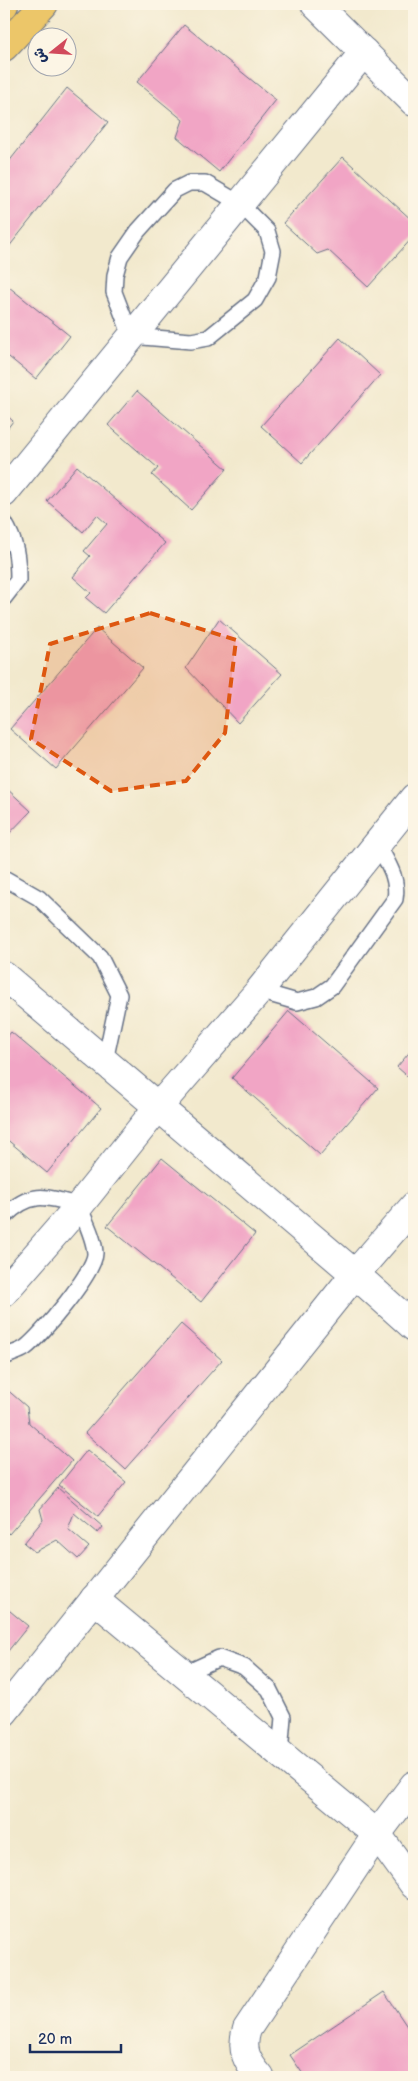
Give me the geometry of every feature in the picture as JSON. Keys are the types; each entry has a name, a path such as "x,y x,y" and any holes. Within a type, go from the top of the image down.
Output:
{"highway":[{"path":"4,47 44,4"}],"street":[{"path":"315,4 414,102"},
{"path":"4,493 364,52"},
{"path":"4,1292 79,1206 159,1106 259,992 414,798"},
{"path":"4,976 159,1106 414,1327"},
{"path":"4,1712 355,1274 414,1206"},
{"path":"94,1599 377,1834 414,1885"},
{"path":"260,2077 248,2062 243,2048 247,2030 377,1834 414,1785"}],"lane":[{"path":"189,183 205,183 239,203 266,231 272,251 268,277 255,300 208,338 191,341 131,336 114,292 115,275 120,257 138,231 175,190 189,183"},
{"path":"4,522 13,537 18,558 18,580 4,598"},
{"path":"259,992 297,1002 316,996 332,986 395,899 397,888 395,876 377,843"},
{"path":"4,878 39,898 100,957 120,995 105,1061"},
{"path":"4,1217 17,1205 36,1196 50,1197 79,1206 92,1236 95,1255 83,1281 54,1318 25,1348 4,1357"},
{"path":"184,1674 219,1658 244,1667 269,1689 283,1717 280,1753"}],"highlighted area":[{"path":"150,613 236,640 225,733 186,781 111,791 31,739 50,644"}],"building":[{"path":"184,25 276,100 219,172 177,137 183,120 137,82"},
{"path":"67,88 108,122 4,253 4,168"},
{"path":"343,157 414,222 414,236 368,287 328,250 317,254 283,223"},
{"path":"4,283 70,336 36,379 4,353"},
{"path":"340,338 380,375 302,463 261,426"},
{"path":"137,391 227,469 191,510 152,475 158,468 108,425"},
{"path":"4,413 13,421 4,433"},
{"path":"77,466 165,543 104,613 86,598 91,593 73,577 90,556 84,551 107,524 97,515 83,532 47,501"},
{"path":"219,619 282,674 238,723 186,668"},
{"path":"97,628 143,668 56,769 10,729"},
{"path":"4,788 31,811 4,839"},
{"path":"289,1011 378,1088 320,1155 232,1078"},
{"path":"11,1032 101,1108 47,1173 4,1137 4,1041"},
{"path":"414,1047 414,1082 397,1067"},
{"path":"162,1158 255,1234 201,1302 107,1226"},
{"path":"181,1324 222,1360 125,1469 85,1433"},
{"path":"4,1387 27,1407 29,1423 72,1461 9,1534 4,1529"},
{"path":"87,1450 126,1482 98,1516 59,1485"},
{"path":"58,1488 103,1527 98,1533 74,1513 68,1529 89,1547 78,1559 57,1540 35,1552 24,1543 43,1520 40,1509"},
{"path":"4,1606 28,1626 4,1656"},
{"path":"384,1992 414,2037 414,2075 411,2077 305,2077 290,2055"}]}
